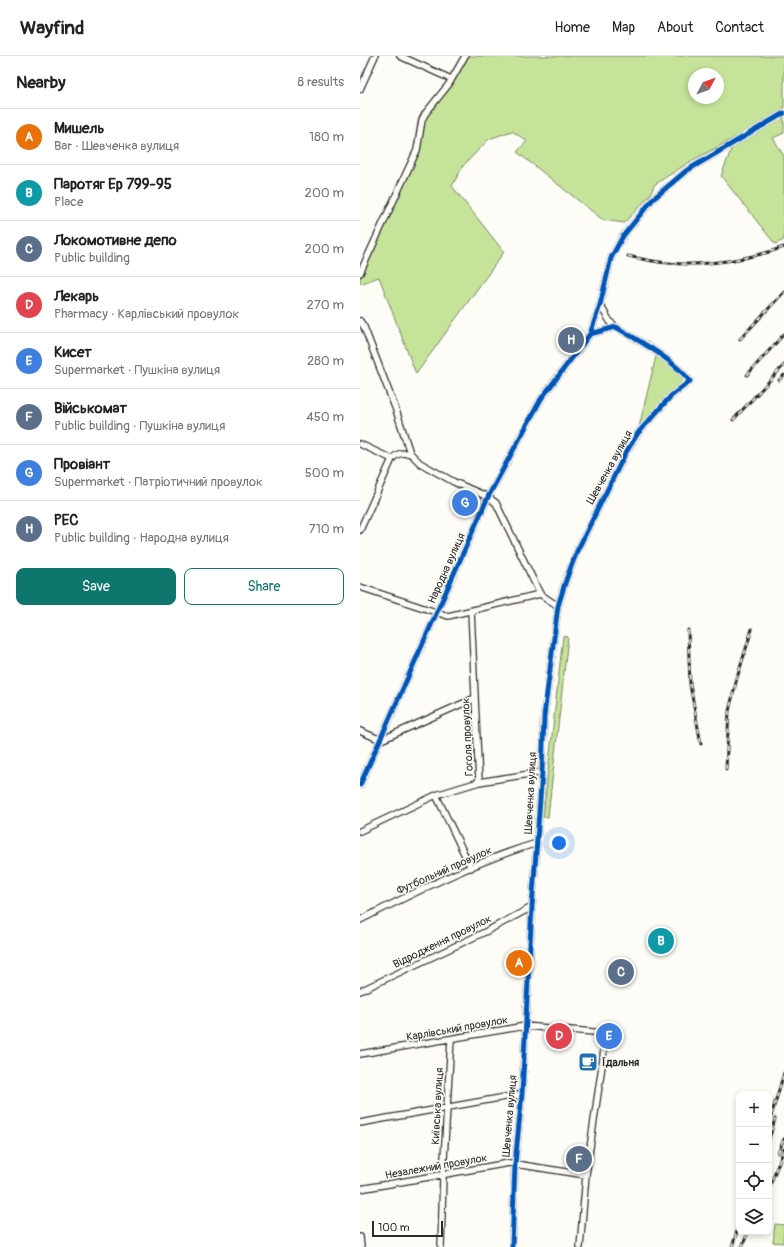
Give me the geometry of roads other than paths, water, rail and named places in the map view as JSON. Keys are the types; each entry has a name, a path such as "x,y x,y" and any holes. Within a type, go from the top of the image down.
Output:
{"street":[{"path":"360,89 375,56"},
{"path":"400,56 416,59 452,79"},
{"path":"360,273 417,150 422,120 452,79 465,56"},
{"name":"Народна вулиця","path":"360,785 488,497 541,399 590,334 600,305 611,258 623,236 653,200 686,171 784,113"},
{"path":"600,305 611,323 616,327"},
{"path":"360,321 364,327 396,410 410,453 420,463 454,482 488,497 496,503 540,594 558,606"},
{"path":"590,334 616,327"},
{"name":"Шевченка вулиця","path":"512,1247 515,1164 522,1094 532,907 538,843 544,716 558,606 577,550 625,454 638,433 671,396 690,381 679,368 657,352 616,327"},
{"path":"360,444 392,459"},
{"path":"360,530 392,459 396,455 402,453 410,453"},
{"path":"360,587 448,616 540,594"},
{"name":"Гоголя провулок","path":"360,830 436,795 479,782 471,611"},
{"path":"360,731 381,740 475,698"},
{"path":"479,782 542,772"},
{"path":"436,795 471,868"},
{"name":"Футбольний провулок","path":"360,920 415,893 498,856 538,843"},
{"name":"Відродження провулок","path":"360,991 485,932 532,907"},
{"name":"Карлівський провулок","path":"360,1054 525,1026 605,1033 603,1059 586,1175"},
{"name":"Київська вулиця","path":"441,1247 443,1176 451,1039"},
{"path":"360,1123 522,1094"},
{"name":"Незалежний провулок","path":"360,1190 509,1163 586,1175"},
{"path":"580,1247 586,1175"},
{"path":"360,1237 361,1247"}],"railway":[{"path":"628,256 663,263 696,264 727,261 757,255 784,247"},
{"path":"740,339 784,292"},
{"path":"747,375 784,334"},
{"path":"733,420 784,365"},
{"path":"779,380 784,375"},
{"path":"726,769 729,711 737,678 752,629"},
{"path":"688,630 690,685 701,744"},
{"path":"772,1113 784,1073"},
{"path":"772,1129 775,1119"},
{"path":"778,1153 784,1139"},
{"path":"772,1180 784,1149"},
{"path":"732,1247 736,1234"},
{"path":"742,1247 747,1235"}],"place":[{"name":"РЕС","path":"571,340"},
{"name":"Провіант","path":"465,503"},
{"name":"Паротяг Ер 799-95","path":"661,941"},
{"name":"Мишель","path":"519,963"},
{"name":"Локомотивне депо","path":"621,972"},
{"name":"Лекарь","path":"559,1036"},
{"name":"Кисет","path":"609,1036"},
{"name":"Їдальня","path":"588,1062"},
{"name":"Військомат","path":"579,1159"}]}
